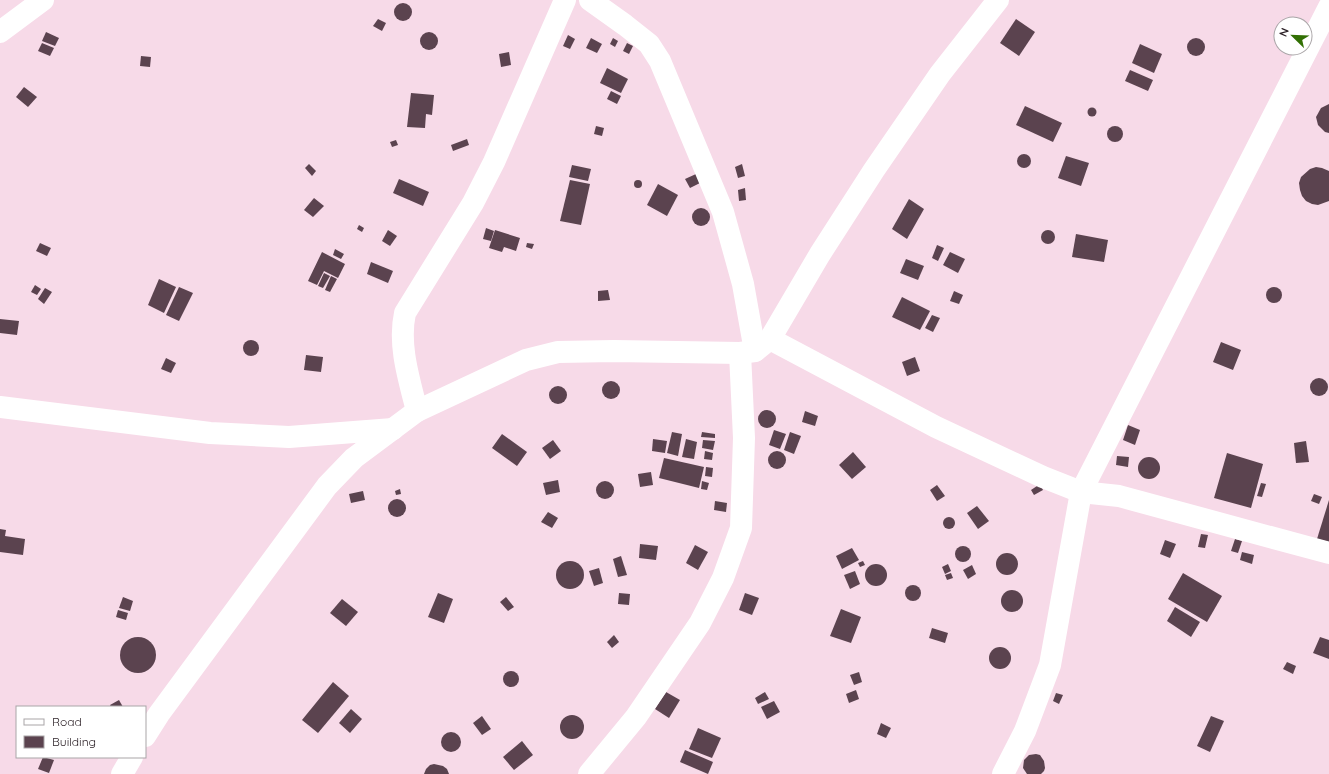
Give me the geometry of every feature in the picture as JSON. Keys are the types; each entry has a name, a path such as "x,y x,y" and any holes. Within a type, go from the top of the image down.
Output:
{"street":[{"path":"0,32 43,0"},
{"path":"417,411 406,364 402,327 405,313 473,203 494,162 565,0"},
{"path":"589,774 636,717 700,623 722,578 741,528 744,438 755,348 743,284 723,212 660,61 649,44 590,0"},
{"path":"755,348 820,254 874,170 940,74 998,0"},
{"path":"1003,774 1026,731 1050,665 1081,492 1329,7"},
{"path":"146,734 158,714 327,486 354,458 417,411 526,360 558,352 755,348 936,427 1043,477 1081,492 1119,496 1329,553"},
{"path":"0,407 218,433 289,437 393,429"},
{"path":"122,774 131,758"}],"building":[{"path":"403,3 409,6 412,12 409,18 403,21 397,18 394,12 397,6"},
{"path":"378,19 386,23 382,31 373,26"},
{"path":"1016,19 1035,32 1019,56 1000,43"},
{"path":"46,32 59,38 55,46 42,41"},
{"path":"429,32 435,35 438,41 435,47 429,50 423,47 420,41 423,35"},
{"path":"568,35 575,39 570,49 563,46"},
{"path":"591,38 602,44 597,53 586,48"},
{"path":"613,38 618,41 615,47 610,44"},
{"path":"1196,38 1202,41 1205,47 1202,53 1196,56 1190,53 1187,47 1190,41"},
{"path":"42,43 54,48 50,56 38,51"},
{"path":"627,43 633,46 629,54 623,51"},
{"path":"1140,44 1162,54 1154,73 1132,63"},
{"path":"509,52 511,65 501,67 499,54"},
{"path":"141,56 151,57 150,67 140,66"},
{"path":"607,68 628,79 621,93 600,83"},
{"path":"1130,70 1153,80 1148,91 1125,81"},
{"path":"24,87 37,97 28,107 16,97"},
{"path":"611,91 621,96 617,104 607,99"},
{"path":"411,93 434,95 432,115 426,114 425,128 407,127"},
{"path":"1329,104 1329,133 1325,132 1318,125 1316,117 1321,108"},
{"path":"1025,106 1062,123 1053,142 1016,125"},
{"path":"1090,108 1094,108 1096,112 1094,116 1090,116 1088,114 1088,110"},
{"path":"596,126 604,128 602,136 594,134"},
{"path":"1115,126 1121,128 1123,134 1121,140 1115,142 1109,140 1107,134 1109,128"},
{"path":"467,139 469,145 453,151 451,145"},
{"path":"396,140 398,145 392,147 390,142"},
{"path":"1024,154 1029,156 1031,161 1029,166 1024,168 1019,166 1017,161 1019,156"},
{"path":"1066,156 1089,163 1081,186 1058,178"},
{"path":"309,164 316,171 312,176 305,168"},
{"path":"742,164 745,176 738,178 735,167"},
{"path":"572,165 591,169 588,181 569,177"},
{"path":"1316,167 1329,171 1329,201 1318,205 1306,201 1302,196 1299,183 1301,177 1310,169"},
{"path":"696,174 700,183 690,188 685,179"},
{"path":"399,179 429,192 423,206 393,193"},
{"path":"570,180 590,184 581,225 560,221"},
{"path":"638,180 641,181 641,187 638,188 635,187 634,184 635,181"},
{"path":"658,184 678,195 667,216 647,205"},
{"path":"745,188 746,200 739,201 738,190"},
{"path":"314,198 324,206 313,217 304,210"},
{"path":"909,199 924,209 907,239 892,229"},
{"path":"701,208 707,211 710,217 707,223 701,226 695,223 692,217 695,211"},
{"path":"359,225 364,228 362,232 357,229"},
{"path":"486,228 494,231 491,241 483,239"},
{"path":"388,230 397,236 390,246 382,241"},
{"path":"495,230 520,238 516,251 504,247 502,252 489,248"},
{"path":"1045,230 1051,230 1055,234 1055,240 1051,244 1045,244 1041,240 1041,234"},
{"path":"1076,234 1108,240 1104,262 1072,257"},
{"path":"40,243 51,248 47,256 36,251"},
{"path":"527,243 534,244 532,249 526,247"},
{"path":"937,245 944,248 938,261 932,258"},
{"path":"335,249 344,254 341,259 333,255"},
{"path":"322,252 345,264 338,278 324,271 317,285 308,281"},
{"path":"950,252 965,259 958,273 943,265"},
{"path":"906,259 924,266 918,280 900,273"},
{"path":"371,262 393,271 388,283 367,274"},
{"path":"324,273 330,276 323,288 318,286"},
{"path":"331,276 337,279 330,292 325,290"},
{"path":"159,279 176,287 164,313 148,305"},
{"path":"35,285 41,289 37,295 31,292"},
{"path":"179,287 193,293 179,321 166,315"},
{"path":"1271,287 1277,287 1282,292 1280,301 1277,303 1271,303 1266,298 1266,292"},
{"path":"45,288 52,292 44,304 38,299"},
{"path":"608,290 610,300 598,301 598,291"},
{"path":"954,291 963,295 959,304 950,301"},
{"path":"902,297 930,311 920,330 892,317"},
{"path":"932,315 940,318 933,332 925,328"},
{"path":"0,319 19,321 17,335 0,333"},
{"path":"248,340 254,340 259,345 257,354 254,356 248,356 243,351 243,345"},
{"path":"1221,342 1241,350 1233,370 1213,362"},
{"path":"306,355 323,357 321,372 304,370"},
{"path":"915,357 920,371 907,376 902,362"},
{"path":"166,358 176,363 171,373 161,369"},
{"path":"1319,378 1325,381 1328,387 1325,393 1319,396 1313,393 1310,387 1313,381"},
{"path":"611,381 617,384 620,390 617,396 611,399 605,396 602,390 605,384"},
{"path":"558,386 564,389 567,395 564,401 558,404 552,401 549,395 552,389"},
{"path":"767,410 773,413 776,419 773,425 767,428 761,425 758,419 761,413"},
{"path":"805,411 818,416 815,426 802,422"},
{"path":"1128,425 1140,430 1135,445 1123,440"},
{"path":"774,430 786,434 780,449 769,445"},
{"path":"672,432 682,434 678,456 667,453"},
{"path":"702,432 715,434 715,438 701,437"},
{"path":"790,432 801,436 794,454 784,450"},
{"path":"502,434 527,452 517,466 492,448"},
{"path":"653,439 667,441 665,453 652,451"},
{"path":"686,439 697,442 694,459 682,457"},
{"path":"553,440 561,451 550,459 542,448"},
{"path":"703,440 715,441 713,450 702,448"},
{"path":"1306,441 1309,462 1296,463 1294,443"},
{"path":"705,451 713,453 712,460 704,459"},
{"path":"777,451 783,454 786,460 783,466 777,469 771,466 768,460 771,454"},
{"path":"853,452 866,467 852,479 839,465"},
{"path":"1227,453 1263,464 1251,508 1214,498"},
{"path":"1117,456 1129,457 1128,467 1116,465"},
{"path":"1149,457 1157,460 1160,468 1157,476 1149,479 1141,476 1138,468 1141,460"},
{"path":"664,458 704,467 699,488 659,478"},
{"path":"706,467 713,468 712,477 705,476"},
{"path":"651,472 653,485 640,487 638,474"},
{"path":"558,480 560,492 546,495 543,483"},
{"path":"605,481 611,484 614,490 611,496 605,499 599,496 596,490 599,484"},
{"path":"702,481 709,483 707,490 701,489"},
{"path":"1261,483 1266,484 1262,497 1257,496"},
{"path":"1040,484 1043,490 1034,495 1031,490"},
{"path":"937,485 945,496 937,501 930,490"},
{"path":"400,489 401,494 396,495 395,491"},
{"path":"363,491 365,500 351,503 349,494"},
{"path":"1314,494 1322,497 1319,504 1311,501"},
{"path":"397,499 403,502 406,508 403,514 397,517 391,514 388,508 391,502"},
{"path":"1329,500 1329,542 1317,539"},
{"path":"715,501 727,503 726,512 714,510"},
{"path":"977,506 989,521 978,529 967,513"},
{"path":"548,512 558,518 552,528 541,522"},
{"path":"949,517 953,519 955,523 953,527 949,529 945,527 943,523 945,519"},
{"path":"0,529 6,530 5,536 25,539 23,555 0,552"},
{"path":"1201,534 1208,535 1205,548 1198,547"},
{"path":"1235,539 1242,541 1238,553 1231,551"},
{"path":"1165,540 1176,544 1170,558 1160,554"},
{"path":"640,544 658,546 656,560 639,558"},
{"path":"695,545 708,552 698,570 686,563"},
{"path":"963,546 970,551 971,554 966,561 963,562 956,557 955,554 960,547"},
{"path":"852,548 859,560 842,569 836,556"},
{"path":"1242,552 1254,555 1252,564 1240,560"},
{"path":"1007,553 1015,556 1018,564 1015,572 1007,575 999,572 996,564 999,556"},
{"path":"621,556 627,575 618,577 613,559"},
{"path":"570,561 580,565 584,575 580,585 570,589 560,585 556,575 560,565"},
{"path":"863,561 865,565 860,567 858,563"},
{"path":"876,564 884,567 887,575 884,583 876,586 868,583 865,575 868,567"},
{"path":"948,564 951,571 945,574 942,567"},
{"path":"972,565 976,574 968,579 963,570"},
{"path":"599,568 603,583 594,586 589,571"},
{"path":"855,571 860,584 850,589 844,575"},
{"path":"951,573 953,578 947,580 945,575"},
{"path":"1183,573 1222,596 1207,622 1168,599"},
{"path":"910,585 916,585 921,590 919,599 916,601 910,601 905,596 905,590"},
{"path":"1012,590 1020,593 1023,601 1020,609 1012,612 1004,609 1001,601 1004,593"},
{"path":"438,593 453,599 444,623 428,617"},
{"path":"619,593 630,594 629,605 618,604"},
{"path":"745,593 759,598 752,615 739,610"},
{"path":"123,597 133,601 130,611 119,608"},
{"path":"506,597 514,607 508,611 500,602"},
{"path":"342,599 358,612 346,626 330,613"},
{"path":"1175,607 1200,622 1191,637 1167,621"},
{"path":"841,609 861,617 851,643 830,636"},
{"path":"118,610 128,613 126,620 116,617"},
{"path":"932,628 948,633 945,643 929,638"},
{"path":"614,635 619,642 612,648 607,642"},
{"path":"142,637 151,642 155,648 155,662 151,668 142,673 134,673 125,668 121,662 120,651 125,642 131,638"},
{"path":"1320,637 1329,640 1329,659 1313,653"},
{"path":"1000,647 1008,650 1011,658 1008,666 1000,669 992,666 989,658 992,650"},
{"path":"1287,662 1296,666 1293,674 1283,669"},
{"path":"508,671 514,671 519,676 517,685 514,687 508,687 503,682 503,676"},
{"path":"859,672 862,682 854,685 850,675"},
{"path":"333,682 349,696 318,733 302,720"},
{"path":"856,690 859,699 849,703 846,694"},
{"path":"666,692 680,700 669,718 655,709"},
{"path":"765,692 769,699 758,704 755,698"},
{"path":"1056,693 1063,695 1059,704 1053,701"},
{"path":"119,700 122,706 110,706"},
{"path":"774,701 780,712 767,719 761,707"},
{"path":"351,709 362,719 350,733 339,723"},
{"path":"572,715 577,716 583,722 583,732 577,738 572,739 567,738 561,732 560,727 561,722 567,716"},
{"path":"482,716 491,729 482,735 473,723"},
{"path":"1211,716 1224,721 1210,752 1197,746"},
{"path":"881,723 891,728 886,738 877,734"},
{"path":"698,728 721,738 712,758 689,749"},
{"path":"451,732 458,735 461,742 458,749 451,752 444,749 441,742 444,735"},
{"path":"522,741 533,755 514,770 503,757"},
{"path":"685,750 713,762 708,774 680,762"},
{"path":"1029,755 1040,755 1044,761 1044,771 1041,774 1027,774 1023,768 1024,760"},
{"path":"43,758 54,760 49,773 38,769"},
{"path":"434,764 443,766 447,769 449,774 424,774 430,765"}]}
